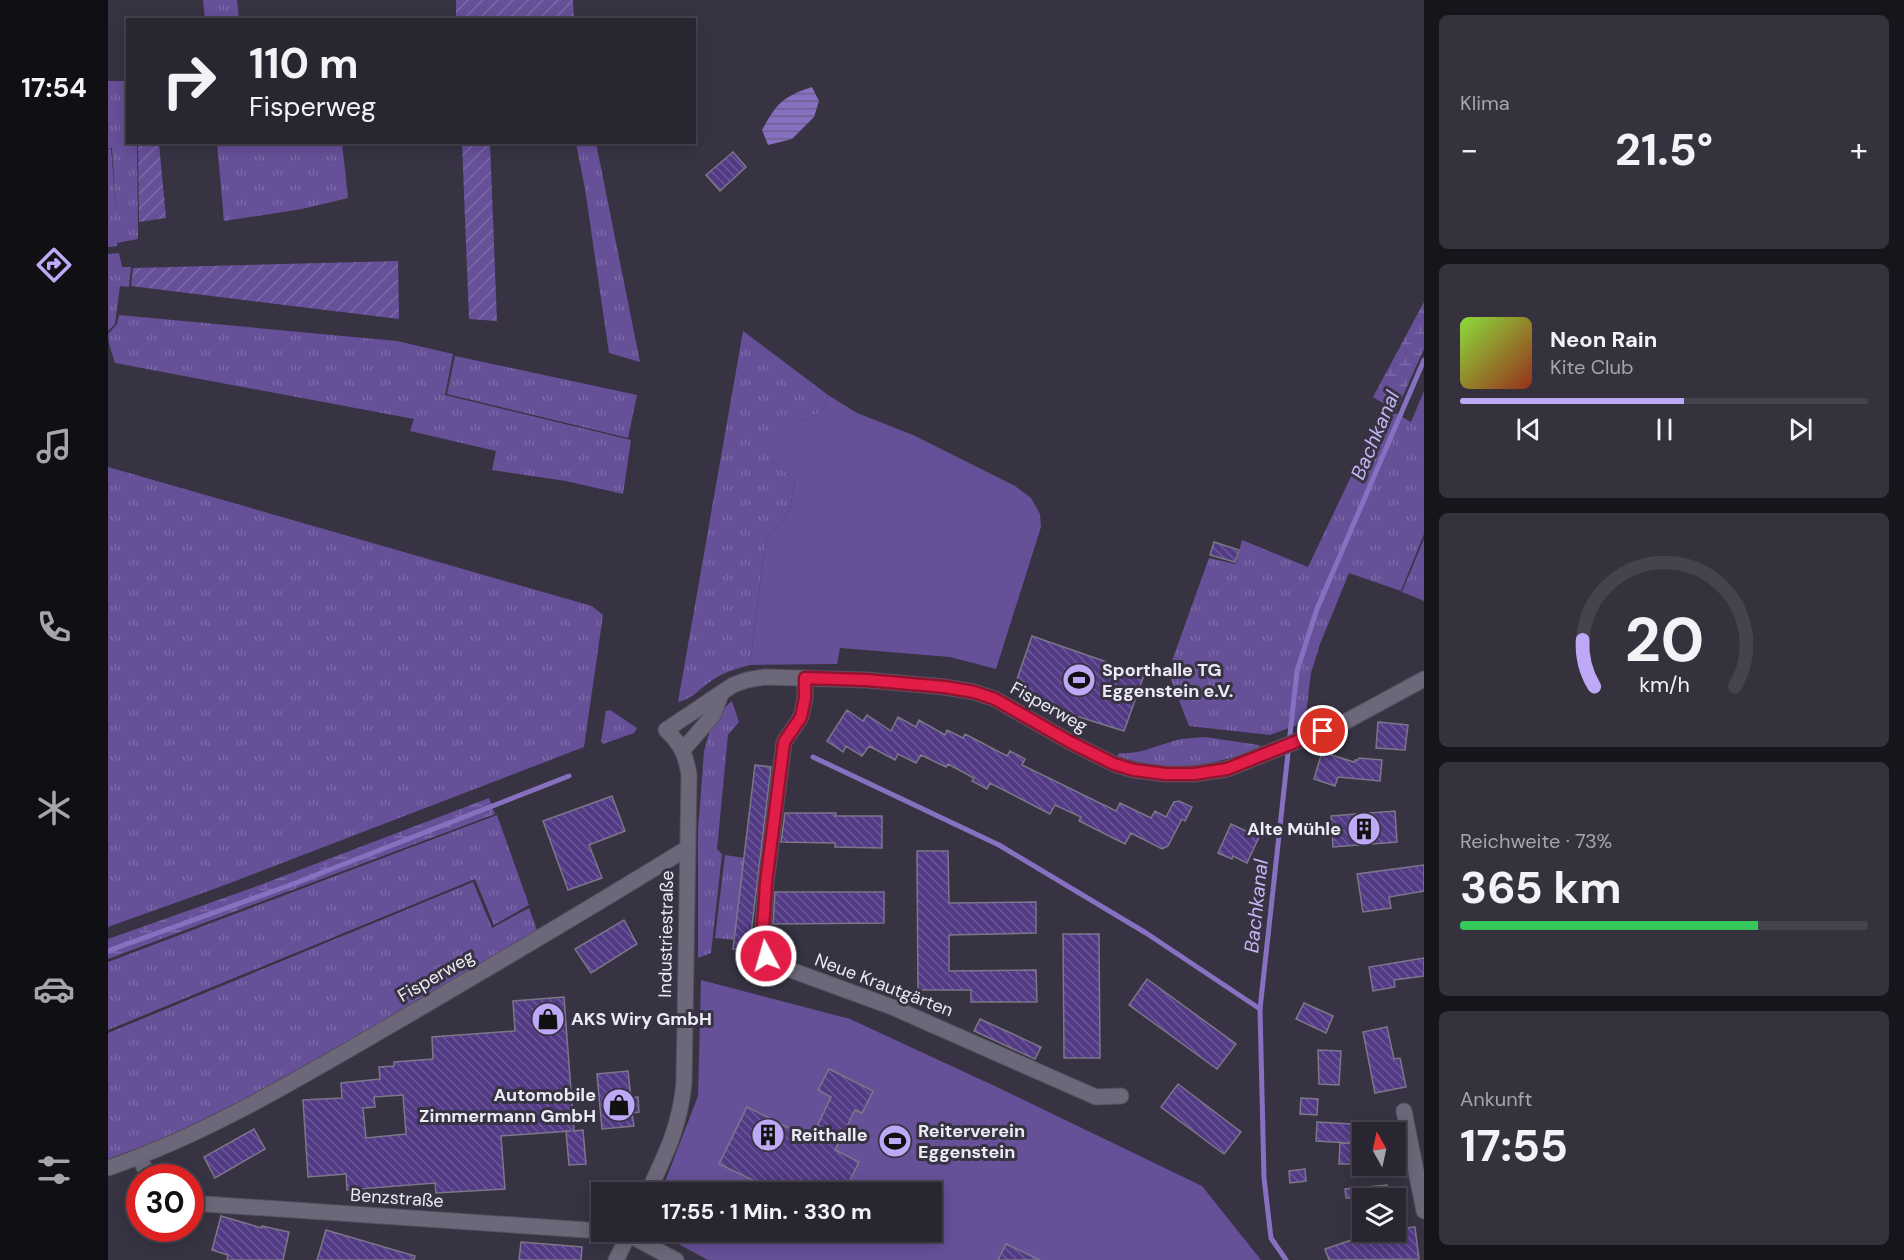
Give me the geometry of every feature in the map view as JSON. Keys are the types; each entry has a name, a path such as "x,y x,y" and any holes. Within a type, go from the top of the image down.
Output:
{"street":[{"name":"Fisperweg","path":"108,1168 139,1158 198,1133 268,1097 571,920 686,849 689,775 683,750 677,740 666,730 733,686 747,680 765,677 866,680 974,692 995,699 1114,764 1134,770 1166,774 1194,774 1227,769 1343,723 1424,679"},
{"name":"Neue Krautgärten","path":"805,678 805,698 801,717 784,742 766,883 762,942 766,956 777,965 892,1007 962,1036 1096,1098 1121,1096"},
{"path":"683,750 713,715 721,694"},
{"name":"Industriestraße","path":"653,1182 673,1137 681,1110 684,1083 686,849"},
{"path":"1404,1111 1424,1211"},
{"path":"139,1158 142,1164"},
{"name":"Benzstraße","path":"204,1204 591,1230"},
{"path":"616,1260 621,1242"},
{"path":"641,1242 676,1260"}],"green space":[{"path":"203,0 237,0 239,18 205,18"},
{"path":"456,0 573,0 574,18 456,18"},
{"path":"108,81 126,81 126,144 137,144 138,239 108,247 108,149 111,148 108,148","holes":["111,148 112,148 116,212"]},
{"path":"138,144 159,144 166,218 139,222"},
{"path":"217,144 342,144 348,198 302,209 224,221"},
{"path":"462,144 490,144 497,321 469,319"},
{"path":"576,144 596,144 640,362 609,353"},
{"path":"119,253 122,267 131,267 129,287 120,286 115,324 108,331 108,254"},
{"path":"398,261 399,319 131,286 133,268"},
{"path":"1424,302 1424,349 1396,411 1373,397"},
{"path":"119,315 397,341 453,354 445,395 631,440 623,494 566,481 492,470 496,451 410,431 414,419 115,363 108,334 117,324"},
{"path":"743,331 828,395 820,413 799,421 772,461 795,480 790,510 765,542 750,665 718,677 693,696 678,702"},
{"path":"455,356 637,395 628,438 447,394"},
{"path":"1424,391 1424,534 1401,591 1349,573 1320,644 1311,673 1305,722 1270,735 1189,726 1168,672 1209,558 1236,564 1242,540 1308,567 1384,407 1411,422"},
{"path":"828,395 857,413 913,435 1015,486 1031,498 1040,514 1041,527 996,669 950,657 840,648 837,664 750,665 765,542 790,510 795,480 772,461 775,439 799,421 820,413"},
{"path":"108,467 592,606 603,615 584,747 225,885 108,927"},
{"path":"1424,539 1424,601 1402,592"},
{"path":"732,701 739,722 728,735 717,849 722,854 711,953 698,958 698,831 704,751 710,730 721,711"},
{"path":"610,710 637,728 634,733 603,744 601,741 606,711"},
{"path":"1205,737 1259,745 1260,748 1221,760 1181,766 1140,763 1117,756 1119,753 1142,751 1181,739"},
{"path":"489,798 495,814 108,959 108,939 252,888"},
{"path":"497,815 529,905 494,925 475,879 108,1030 108,962"},
{"path":"725,855 745,858 736,940 715,938"},
{"path":"473,882 492,928 529,908 537,930 263,1092 171,1136 108,1159 108,1033"},
{"name":"Reiterverein Eggenstein","path":"701,980 850,1019 1202,1186 1261,1260 708,1260 675,1242 942,1242 942,1182 665,1182 698,1096"}],"shaded area":[{"path":"812,87 819,101 814,117 792,139 768,145 762,130 772,113 787,98"}],"building":[{"path":"733,152 746,167 720,191 706,175"},
{"path":"1214,542 1239,550 1235,562 1210,555"},
{"name":"Sporthalle TG Eggenstein e.V.","path":"1032,636 1144,675 1124,731 1028,701 1031,691 1015,685"},
{"path":"847,710 863,721 867,715 891,731 898,717 916,727 919,720 945,735 947,730 963,738 965,734 1007,756 1010,751 1025,759 1022,765 1116,811 1120,803 1151,818 1155,811 1166,817 1174,802 1179,801 1192,807 1185,821 1182,819 1168,846 1162,849 1131,833 1125,844 1079,821 1081,817 1055,805 1050,814 990,783 987,789 972,781 974,778 948,764 946,767 921,755 916,763 898,754 895,760 869,746 862,756 846,746 843,752 827,741"},
{"path":"1378,722 1408,725 1405,750 1376,748"},
{"path":"1322,752 1354,762 1359,758 1382,760 1380,781 1338,777 1335,786 1314,779"},
{"path":"755,765 771,767 749,951 733,949"},
{"path":"612,796 625,831 589,845 602,878 568,890 543,821"},
{"name":"Alte Mühle","path":"1395,811 1397,842 1333,847 1331,816"},
{"path":"785,813 882,816 882,848 835,847 835,843 781,842"},
{"path":"1231,824 1259,837 1247,863 1233,856 1232,859 1218,853"},
{"path":"917,851 948,851 949,903 1036,902 1036,933 949,935 949,971 1036,970 1037,1002 971,1002 971,990 918,990"},
{"path":"1424,865 1424,891 1389,897 1391,908 1363,912 1357,874"},
{"path":"775,892 884,892 884,923 773,924"},
{"path":"624,920 637,944 591,973 575,949"},
{"path":"1063,934 1099,934 1100,1058 1064,1058"},
{"path":"1424,958 1424,976 1394,980 1395,987 1373,991 1369,967"},
{"path":"1147,979 1236,1044 1217,1069 1129,1005"},
{"path":"564,997 574,1131 583,1130 586,1164 569,1165 566,1131 501,1136 505,1189 436,1193 435,1183 347,1190 346,1174 308,1177 303,1100 342,1098 341,1083 380,1079 379,1067 394,1066 394,1062 433,1059 432,1037 515,1031 513,1001","holes":["403,1095 406,1134 366,1138 363,1108 375,1107 374,1097"]},
{"path":"1304,1003 1333,1016 1326,1033 1296,1019"},
{"path":"980,1019 1041,1047 1035,1059 974,1031"},
{"path":"1387,1027 1394,1059 1400,1058 1406,1087 1375,1093 1363,1032"},
{"path":"1318,1050 1341,1051 1339,1085 1319,1084"},
{"name":"Reithalle","path":"829,1069 873,1091 862,1113 855,1110 835,1150 859,1162 849,1182 757,1182 719,1164 747,1107 811,1139 831,1097 818,1090"},
{"name":"Automobile Zimmermann GmbH","path":"628,1071 631,1098 638,1097 639,1112 632,1113 634,1126 602,1129 597,1074"},
{"path":"1178,1084 1241,1132 1224,1154 1161,1107"},
{"path":"1301,1098 1318,1099 1317,1115 1300,1114"},
{"path":"1317,1122 1352,1124 1350,1143 1316,1141"},
{"path":"254,1129 265,1149 215,1178 204,1157"},
{"path":"1340,1143 1352,1144 1352,1164 1339,1164"},
{"path":"1305,1169 1306,1181 1290,1183 1289,1171"},
{"path":"1387,1185 1387,1188 1356,1188"},
{"path":"1352,1188 1352,1198 1346,1198 1345,1189"},
{"path":"221,1216 262,1228 262,1226 289,1232 283,1260 227,1260 228,1255 212,1250"},
{"path":"1415,1227 1419,1259 1329,1260 1325,1249 1352,1240 1352,1242 1406,1242 1406,1228"},
{"path":"326,1230 415,1256 414,1260 317,1260"},
{"path":"521,1242 582,1247 581,1260 519,1260"},
{"path":"1006,1244 1040,1260 998,1260"}],"waterway":[{"name":"Bachkanal","path":"1286,1260 1271,1238 1264,1178 1260,1009 1297,671 1317,609 1424,360"},
{"path":"813,757 999,845 1146,933 1260,1009"},
{"path":"108,951 293,884 569,776"}],"place":[{"name":"Sporthalle TG Eggenstein e.V.","path":"1079,680"},
{"name":"Alte Mühle","path":"1364,829"},
{"name":"AKS Wiry GmbH","path":"548,1019"},
{"name":"Automobile Zimmermann GmbH","path":"619,1105"},
{"name":"Reithalle","path":"768,1135"},
{"name":"Reiterverein Eggenstein","path":"895,1141"}],"route":[{"path":"766,956 762,942 766,883 784,742 801,717 805,698 805,678 866,680 974,692 995,699 1114,764 1134,770 1166,774 1194,774 1227,769 1323,731"}]}
